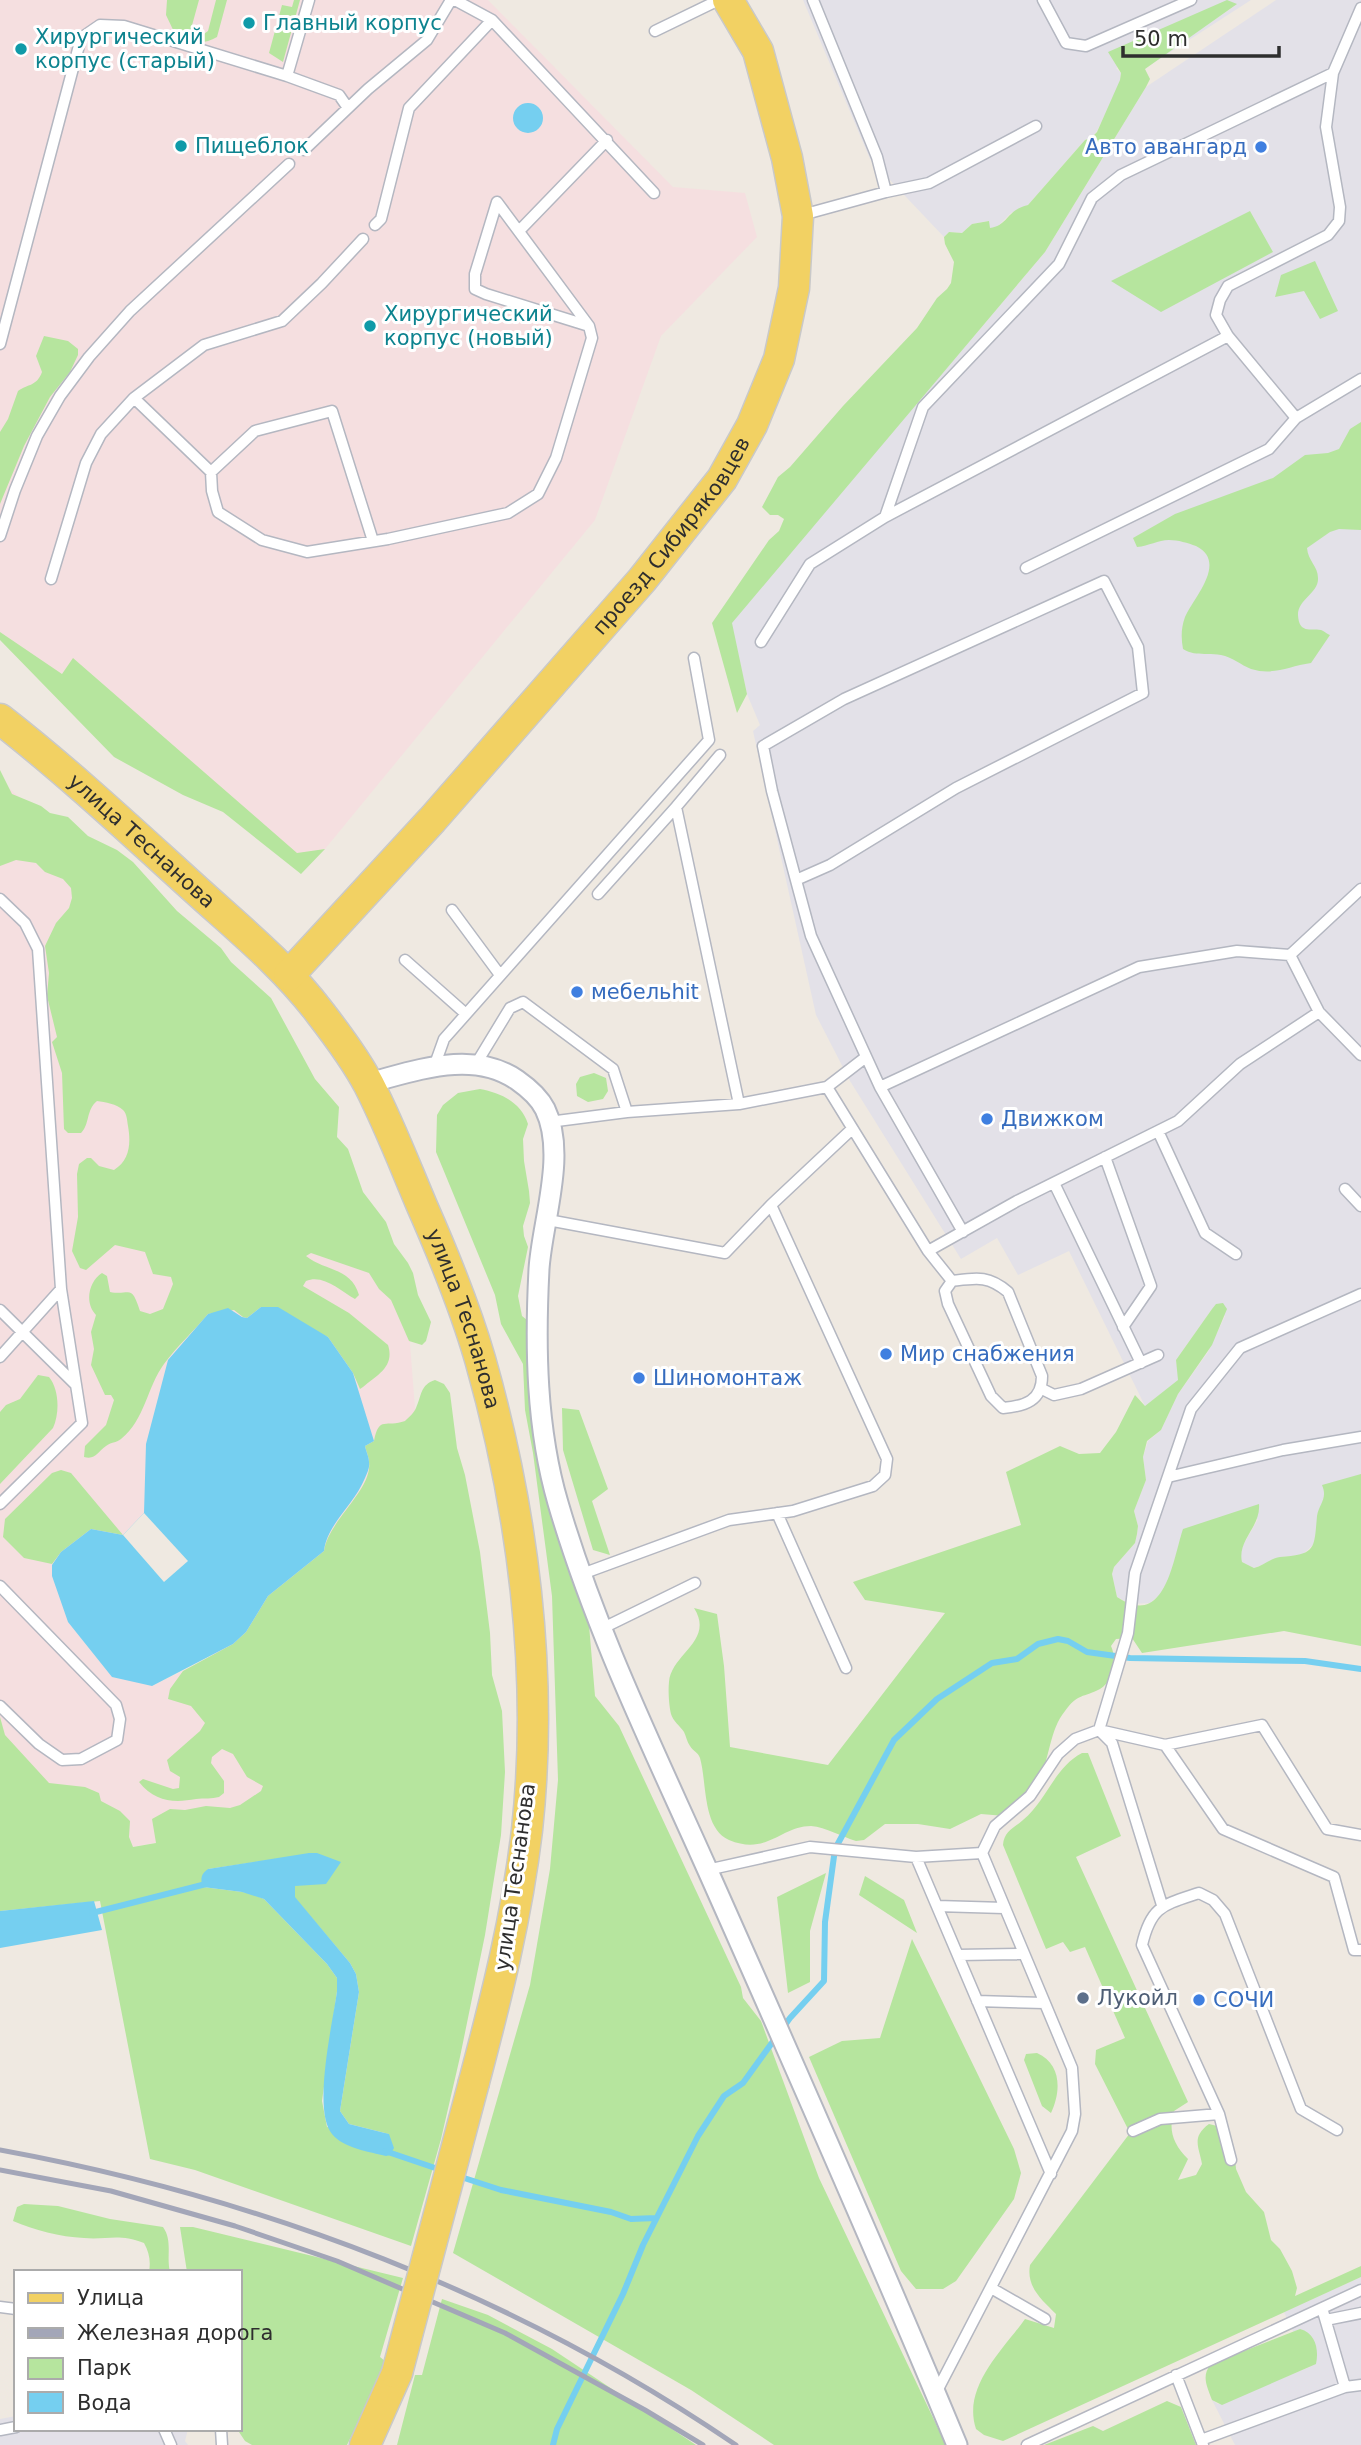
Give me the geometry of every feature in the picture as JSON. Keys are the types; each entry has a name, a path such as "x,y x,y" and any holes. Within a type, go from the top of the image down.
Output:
{"main road":[{"name":"проезд Сибиряковцев","path":"289,975 432,820 642,580 722,479 751,425 779,359 794,288 798,216 787,158 758,51 729,0"},
{"name":"улица Теснанова","path":"0,719 63,768 289,975 323,1015 368,1083 453,1277 480,1357 508,1481 524,1580 533,1733 527,1831 507,1948 397,2373"},
{"path":"365,2445 397,2373"},
{"path":"377,2445 397,2373"}],"street":[{"path":"368,1083 434,1067 476,1064 502,1070 528,1088 543,1106 549,1122 553,1161 548,1220 540,1262 537,1315 539,1398 557,1500 634,1710 774,2022 957,2445"}],"lane":[{"path":"287,76 309,0"},
{"path":"304,150 427,40 453,0 492,20 654,193"},
{"path":"655,30 719,0"},
{"path":"813,0 877,157 886,192"},
{"path":"1043,0 1066,43 1086,46 1191,0"},
{"path":"1296,418 1228,336 1216,315 1228,286 1328,235 1339,221 1340,207 1326,127 1333,74 1361,8"},
{"path":"375,225 381,219 409,108 492,20"},
{"path":"0,344 4,316 81,38 100,25 124,26 287,76 339,95 348,108"},
{"path":"885,517 923,407 1059,264 1092,198 1121,175 1333,74"},
{"path":"798,216 929,183 1036,127"},
{"path":"519,231 607,140"},
{"path":"0,536 37,436 60,396 89,357 130,311 289,164"},
{"path":"134,398 211,472 212,491 218,512 262,540 307,552 508,513 538,494 556,458 592,338 589,326 497,202 475,274 475,289 589,326"},
{"path":"51,579 86,463 101,434 134,398 204,345 282,321 363,239"},
{"path":"761,642 810,564 885,517 1228,336"},
{"path":"1026,568 1269,449 1296,418 1361,379"},
{"path":"211,472 255,431 332,411 373,541"},
{"path":"796,880 830,865 956,788 1143,693 1138,648 1104,581 844,699 763,746 770,782 796,880 811,936 880,1087 963,1232"},
{"path":"434,1067 444,1039 709,740 694,659"},
{"path":"598,894 720,755"},
{"path":"676,807 739,1104"},
{"path":"880,1087 1139,967 1237,951 1290,955 1361,889"},
{"path":"0,899 25,923 38,949 61,1289 82,1423 0,1504"},
{"path":"452,909 500,975"},
{"path":"1290,955 1319,1012 1359,1049"},
{"path":"405,960 466,1014"},
{"path":"476,1064 510,1008 523,1002 613,1069 627,1112"},
{"path":"928,1251 1054,1183 1178,1121 1240,1064 1319,1012"},
{"path":"549,1122 627,1112 739,1104 827,1087 866,1057"},
{"path":"827,1087 928,1251 952,1281"},
{"path":"548,1220 725,1253 771,1205 852,1129"},
{"path":"1158,1130 1205,1233 1236,1254"},
{"path":"1105,1157 1151,1286 1123,1327"},
{"path":"1054,1183 1141,1363"},
{"path":"1345,1189 1361,1206"},
{"path":"582,1574 729,1520 793,1511 873,1486 886,1475 887,1459 771,1205"},
{"path":"983,1278 998,1283 1008,1292 1042,1376 1042,1389 1034,1399 1017,1407 1003,1408 991,1396 948,1304 945,1291 952,1281 983,1278"},
{"path":"0,1357 61,1289"},
{"path":"1099,1730 1128,1633 1135,1573 1191,1409 1240,1348 1361,1294"},
{"path":"0,1310 75,1385"},
{"path":"1042,1389 1054,1395 1081,1390 1158,1355"},
{"path":"1168,1477 1283,1450 1361,1437"},
{"path":"778,1513 846,1668"},
{"path":"603,1628 695,1583"},
{"path":"0,1586 116,1705 120,1719 117,1740 81,1759 62,1760 39,1744 0,1706"},
{"path":"936,2393 1051,2174 1072,2131 1075,2114 1072,2068 982,1853 995,1826 1030,1796 1058,1754 1075,1739 1099,1730 1165,1745 1262,1725 1327,1829 1361,1835"},
{"path":"1099,1730 1116,1751 1162,1905"},
{"path":"1165,1745 1223,1829 1334,1877 1354,1950 1361,1950"},
{"path":"707,1870 810,1847 916,1857 982,1853"},
{"path":"916,1857 1051,2174"},
{"path":"1231,2160 1219,2114 1143,1945 1147,1925 1162,1905 1199,1893 1213,1900 1225,1914 1301,2109 1337,2130"},
{"path":"937,1906 1004,1908"},
{"path":"958,1955 1023,1954"},
{"path":"978,2001 1044,2003"},
{"path":"1133,2131 1160,2119 1219,2114"},
{"path":"991,2288 1045,2319"},
{"path":"1027,2445 1361,2290"},
{"path":"1322,2308 1345,2388"},
{"path":"1326,2320 1361,2313"},
{"path":"1176,2375 1203,2442 1345,2388 1361,2385"}],"shaded area":[{"path":"0,0 488,0 673,187 745,193 757,237 661,336 595,520 325,849 297,854 74,659 62,675 0,632"},
{"path":"803,0 1251,0 1144,69 1236,5 1116,68 1121,73 1119,86 1097,131 1085,140 1028,205 1011,213 996,228 990,229 988,221 972,224 962,233 949,232 944,237 870,159"},
{"path":"1276,0 1361,0 1361,1593 1317,1517 1314,1544 1302,1555 1281,1557 1254,1568 1242,1562 1242,1547 1258,1519 1181,1535 1171,1576 1161,1594 1150,1603 1130,1604 1117,1597 1112,1574 1114,1567 1135,1543 1138,1526 1134,1511 1146,1480 1143,1457 1148,1441 1161,1430 1178,1394 1208,1352 1225,1316 1212,1309 1176,1360 1179,1380 1145,1406 1069,1251 1018,1275 997,1238 961,1259 850,1081 816,1015 753,731 760,725 747,694 731,623 1045,252 1146,87"},
{"path":"0,780 221,979 407,1306 425,1535 348,1809 120,1849 0,1758","holes":["144,1513 213,1656 152,1686 123,1535"]},
{"path":"1361,2277 1361,2445 1235,2445 1212,2400 1218,2404 1310,2367 1284,2312"},
{"path":"14,2416 14,2431 188,2431 185,2441 188,2445 0,2445 0,2419"}],"green space":[{"path":"167,0 199,0 191,29 201,36 208,31 216,0 227,0 217,37 197,42 176,36 166,15"},
{"path":"294,0 300,0 283,62 269,53 282,5 292,7"},
{"path":"1227,0 1237,4 1145,69 1150,79 1146,87 1045,252 732,623 747,694 737,713 712,623 769,540 779,531 784,519 778,515 770,515 762,507 778,477 917,328 937,298 947,289 951,283 954,262 944,237 949,232 962,233 972,224 989,221 990,228 1001,224 1015,210 1028,205 1085,140 1097,132 1121,73 1108,52"},
{"path":"1250,211 1273,252 1161,312 1111,281"},
{"path":"1315,261 1338,311 1320,319 1304,291 1275,297 1281,275"},
{"path":"44,336 68,341 78,349 78,355 70,372 50,397 24,446 0,504 0,432 18,391 40,377 42,372 36,356"},
{"path":"1361,422 1361,530 1339,529 1330,532 1307,548 1318,574 1315,588 1299,609 1300,625 1330,635 1311,663 1274,671 1259,671 1225,656 1192,653 1183,649 1185,617 1206,580 1209,561 1205,553 1190,544 1169,540 1137,547 1133,538 1175,514 1273,478 1305,455 1339,449 1350,429"},
{"path":"0,632 62,674 73,658 297,853 325,849 301,874 223,812 183,795 114,757 0,640"},
{"path":"0,770 12,794 41,806 50,813 68,817 88,836 117,850 133,862 177,911 221,948 231,962 271,998 315,1079 339,1107 337,1137 348,1149 363,1192 386,1222 394,1244 408,1263 418,1295 431,1322 426,1341 422,1345 409,1341 391,1300 379,1289 369,1273 311,1253 306,1256 350,1279 359,1295 355,1299 332,1284 313,1279 306,1281 303,1286 349,1313 388,1345 390,1353 387,1365 360,1389 353,1373 328,1337 261,1307 247,1318 234,1310 208,1314 164,1364 141,1413 129,1431 94,1456 84,1457 85,1446 106,1425 114,1400 111,1395 105,1395 91,1365 94,1349 91,1332 96,1315 89,1299 94,1281 102,1273 107,1276 110,1292 129,1292 140,1311 150,1314 163,1309 173,1284 171,1277 153,1274 145,1252 115,1245 86,1270 80,1268 72,1251 78,1217 79,1164 91,1158 99,1166 114,1170 119,1166 128,1151 127,1122 125,1113 120,1108 97,1101 81,1133 68,1133 64,1129 62,1073 52,1042 57,1037 47,996 49,973 45,946 56,923 69,908 71,888 63,879 45,872 36,863 16,860 0,866"},
{"path":"594,1073 606,1078 608,1091 603,1099 588,1102 577,1096 576,1084 580,1077"},
{"path":"480,1089 495,1093 515,1104 528,1124 523,1139 530,1203 523,1226 528,1247 518,1296 522,1316 532,1324 576,1580 589,1625 595,1696 619,1726 741,1987 743,1998 761,2021 819,2178 946,2445 774,2445 691,2390 453,2253 530,1985 550,1869 558,1780 552,1596 525,1410 523,1364 501,1324 495,1295 436,1152 437,1115 443,1105 458,1093"},
{"path":"1223,1303 1227,1309 1212,1345 1178,1394 1161,1430 1147,1441 1143,1457 1146,1480 1134,1511 1138,1526 1135,1543 1114,1567 1112,1574 1117,1597 1133,1605 1147,1604 1157,1598 1171,1572 1183,1529 1259,1504 1259,1512 1243,1547 1242,1562 1254,1568 1277,1558 1307,1552 1313,1543 1317,1516 1324,1498 1322,1485 1361,1474 1361,1646 1284,1631 1142,1653 1132,1638 1116,1639 1111,1646 1114,1663 1108,1681 1100,1689 1077,1699 1065,1711 1055,1728 1036,1786 1005,1816 981,1814 950,1829 918,1824 885,1824 864,1840 856,1841 811,1826 791,1830 754,1845 729,1840 720,1834 714,1826 707,1804 700,1758 673,1719 670,1707 669,1686 672,1672 696,1639 699,1630 699,1620 694,1608 717,1614 730,1747 828,1765 945,1613 865,1600 853,1582 1021,1525 1006,1472 1060,1446 1079,1454 1100,1453 1116,1432 1135,1395 1145,1406 1178,1380 1176,1360 1216,1304"},
{"path":"38,1375 49,1377 55,1388 57,1415 53,1428 0,1484 0,1412 6,1405 20,1399"},
{"path":"435,1380 444,1384 450,1393 457,1448 480,1552 492,1675 502,1711 505,1772 501,1835 485,1935 441,2139 411,2246 195,2170 150,2159 100,1901 0,1911 0,1717 5,1735 49,1783 85,1787 99,1793 101,1801 120,1811 130,1821 129,1837 133,1847 156,1843 152,1819 170,1809 185,1810 206,1806 230,1808 240,1805 261,1791 263,1786 247,1777 233,1754 222,1749 212,1757 211,1763 224,1781 224,1793 219,1797 165,1800 145,1789 139,1782 143,1779 173,1789 179,1788 180,1777 170,1771 167,1760 200,1731 205,1723 191,1706 168,1699 170,1689 183,1671 233,1644 246,1632 268,1596 324,1551 333,1528 364,1483 369,1462 365,1446 374,1441 381,1425 405,1421 415,1410 424,1388","holes":["317,1853 295,1886 295,1898 350,1963 356,1974 359,1992 340,2111 349,2124 389,2134 327,2127 322,2101 337,1991 337,1978 327,1964 264,1899 250,1893 203,1887 208,1869"]},
{"path":"562,1408 579,1410 608,1489 592,1501 610,1555 593,1550 563,1450"},
{"path":"61,1470 71,1473 123,1535 91,1529 61,1552 52,1564 24,1558 3,1537 5,1519 52,1473"},
{"path":"1082,1753 1088,1753 1121,1836 1076,1857 1188,2102 1174,2111 1172,2118 1173,2137 1188,2159 1178,2180 1196,2175 1202,2164 1198,2142 1200,2133 1209,2124 1217,2126 1235,2158 1236,2169 1246,2192 1264,2212 1271,2240 1280,2249 1292,2271 1297,2288 1295,2296 1361,2266 1361,2277 1003,2441 984,2435 976,2429 973,2413 980,2384 996,2356 1025,2319 1054,2328 1056,2314 1033,2286 1029,2273 1030,2265 1130,2133 1095,2064 1096,2050 1125,2038 1085,1947 1070,1952 1063,1942 1046,1949 1003,1845 1007,1833 1031,1812 1064,1767"},
{"path":"826,1873 810,1931 810,1982 788,1993 777,1897"},
{"path":"865,1876 904,1900 917,1933 859,1895"},
{"path":"912,1939 1014,2149 1021,2173 1014,2199 956,2281 943,2289 916,2289 901,2271 809,2057 842,2041 880,2038"},
{"path":"1037,2053 1051,2064 1057,2079 1057,2096 1051,2113 1042,2106 1024,2060 1026,2054"},
{"path":"24,2204 58,2206 110,2219 163,2227 169,2243 170,2270 149,2270 150,2260 144,2243 120,2238 66,2236 38,2230 13,2221 17,2207"},
{"path":"180,2227 193,2227 403,2278 380,2357 385,2361 379,2379 347,2445 252,2445 245,2441 238,2431 242,2431 242,2270 187,2270"},
{"path":"442,2299 488,2315 552,2349 696,2445 397,2445 415,2375 422,2375"},
{"path":"1300,2329 1313,2338 1317,2353 1316,2364 1222,2405 1212,2400 1206,2377 1211,2364"},
{"path":"1167,2401 1181,2407 1196,2445 1044,2445 1093,2426 1103,2431"}],"water":[{"path":"528,103 539,107 543,118 539,129 528,133 517,129 513,118 517,107"},
{"path":"261,1307 278,1307 328,1337 353,1373 374,1441 365,1446 369,1460 367,1472 360,1488 330,1532 324,1551 268,1596 246,1632 233,1644 152,1686 112,1677 68,1622 52,1576 52,1565 61,1552 91,1529 123,1535 144,1513 146,1444 168,1360 208,1314 228,1308 247,1318"},
{"path":"317,1853 341,1862 326,1884 295,1886 295,1897 350,1963 356,1974 359,1992 340,2111 349,2124 389,2134 394,2148 390,2155 365,2151 343,2143 332,2134 326,2122 324,2086 337,1978 327,1964 264,1899 242,1892 203,1887 202,1884 201,1879 208,1869"},
{"path":"94,1901 102,1930 0,1948 0,1911"}],"pier":[{"path":"144,1513 188,1561 164,1582 123,1535"}],"waterway":[{"path":"553,2445 557,2429 623,2294 643,2245 698,2136 724,2096 743,2083 790,2018 824,1981 825,1922 835,1849 894,1740 937,1699 992,1663 1017,1659 1038,1644 1058,1639 1068,1641 1087,1652 1130,1658 1305,1661 1361,1669"},
{"path":"92,1913 210,1883"},
{"path":"385,2151 441,2170"},
{"path":"458,2176 501,2190 611,2212 631,2219 656,2218"}],"railway":[{"path":"0,2150 98,2170 194,2195 290,2225 383,2259 475,2298 565,2342 652,2391 736,2445"},
{"path":"0,2170 111,2191 235,2226 337,2261 505,2333 703,2445"}],"place":[{"name":"Главный корпус","path":"249,23"},
{"name":"Хирургический корпус (старый)","path":"21,49"},
{"name":"Пищеблок","path":"181,146"},
{"name":"Авто авангард","path":"1261,147"},
{"name":"Хирургический корпус (новый)","path":"370,326"},
{"name":"мебельhit","path":"577,992"},
{"name":"Движком","path":"987,1119"},
{"name":"Мир снабжения","path":"886,1354"},
{"name":"Шиномонтаж","path":"639,1378"},
{"name":"Лукойл","path":"1083,1998"},
{"name":"СОЧИ","path":"1199,2000"}]}
